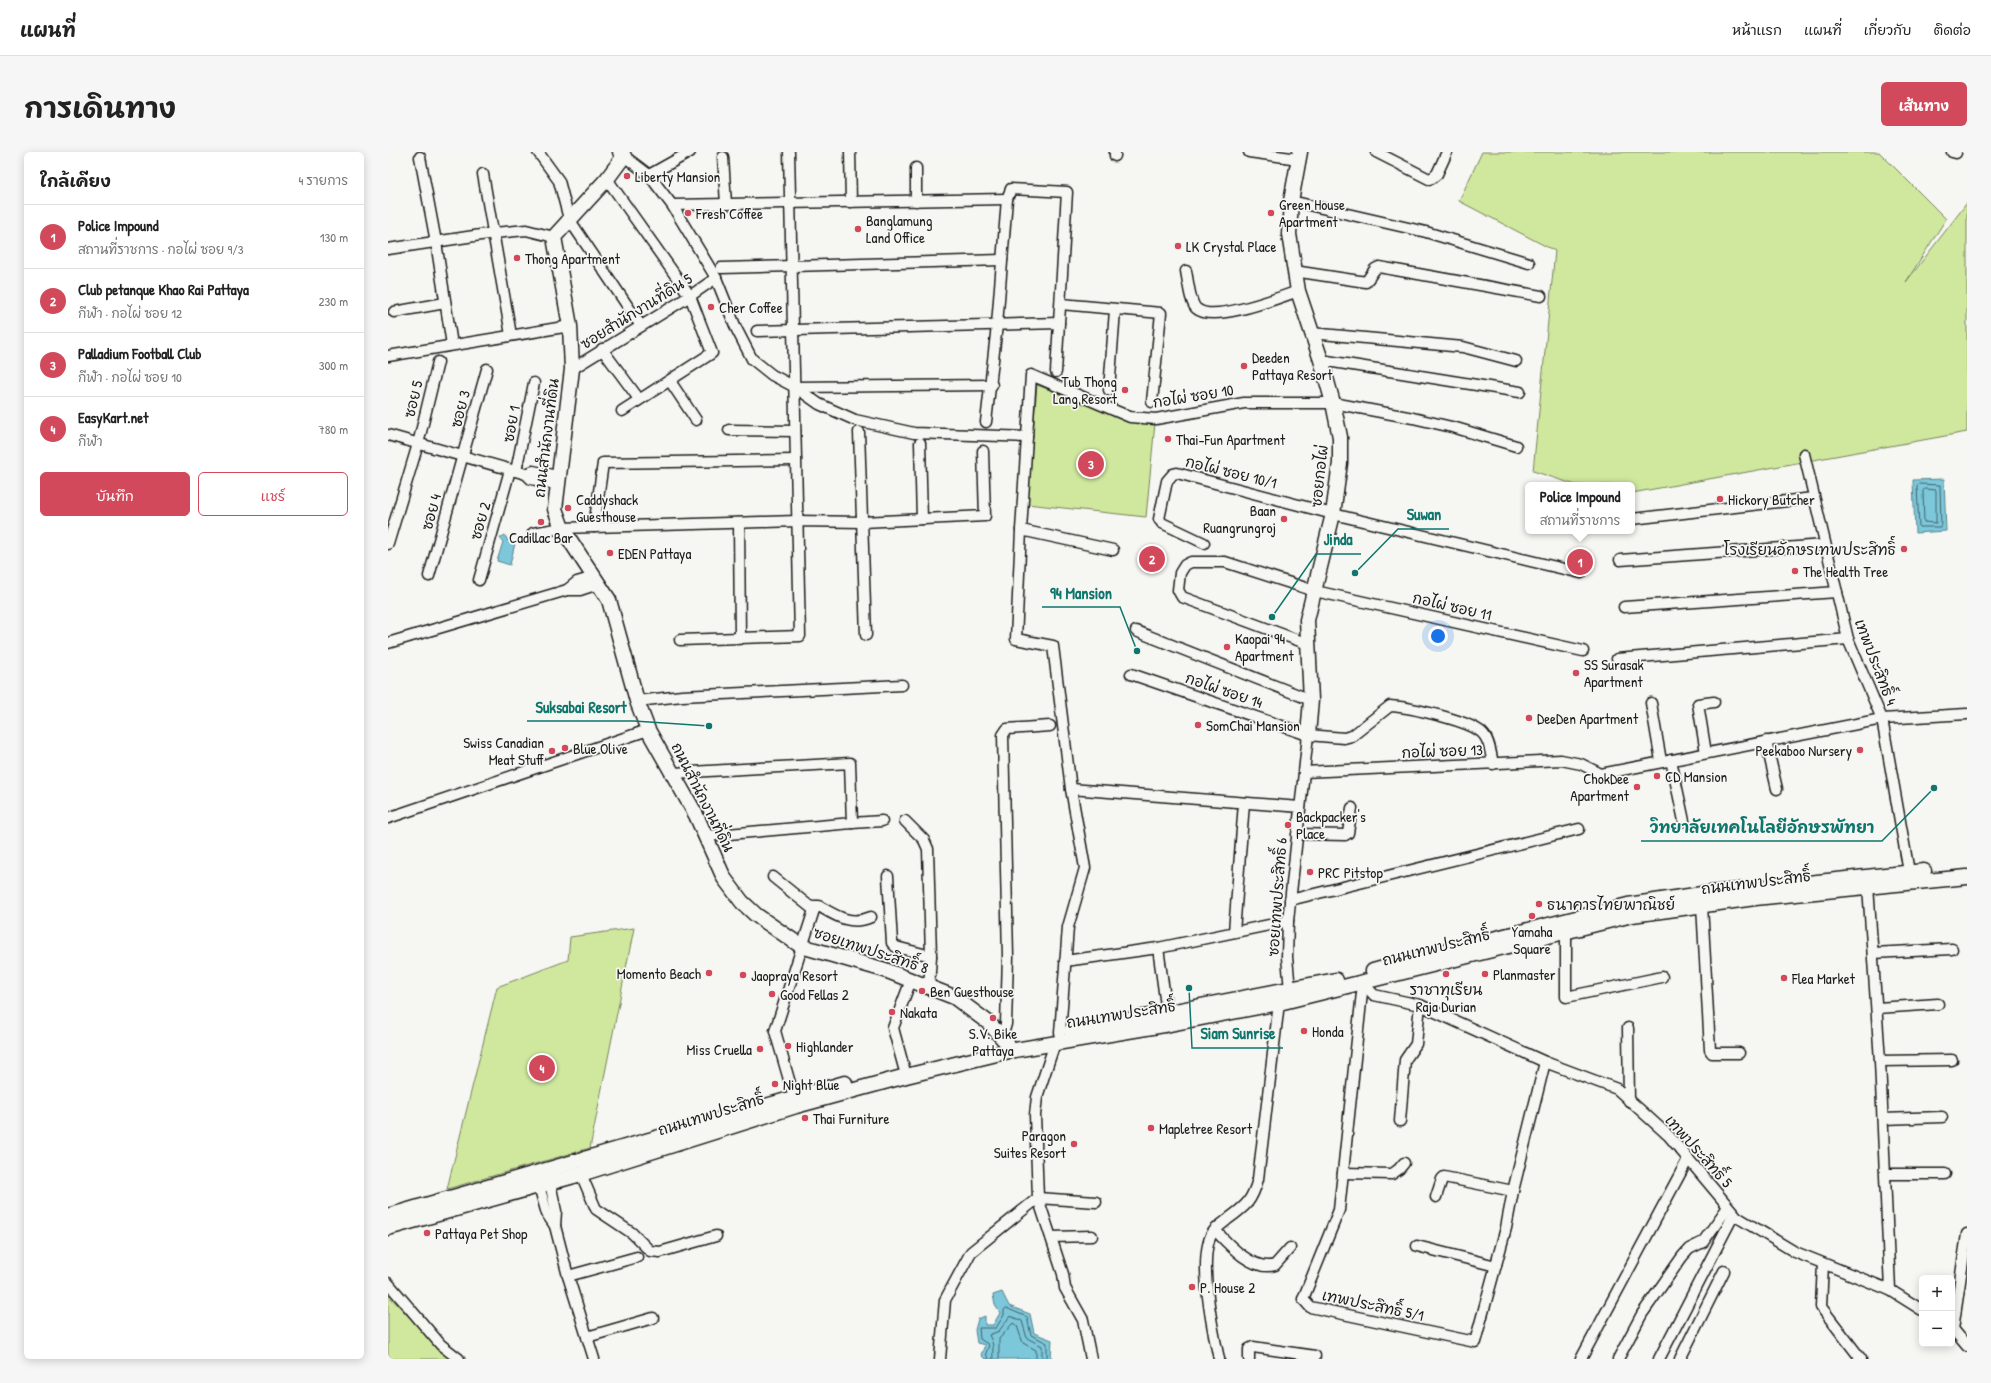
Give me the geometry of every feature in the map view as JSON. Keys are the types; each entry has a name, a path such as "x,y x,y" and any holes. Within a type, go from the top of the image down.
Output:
{"main road":[{"path":"554,237 607,179 622,154"},
{"name":"ซอยกอไผ่","path":"1299,156 1291,201 1288,234 1298,291 1321,360 1340,437 1340,463 1333,514 1307,620 1311,700 1308,735"},
{"name":"ถนนสำนักงานที่ดิน","path":"554,237 570,326 572,369 557,480 555,509 562,528 609,600 637,701 648,730 674,773 706,836 724,878 742,902 756,915 801,946"},
{"name":"ถนนเทพประสิทธิ์","path":"1057,1038 1167,1013 1290,990 1362,974 1445,951 1628,905 1702,894 1967,867"},
{"name":"ถนนเทพประสิทธิ์","path":"388,1216 794,1097 904,1068 1006,1044 1170,1024 1279,1003 1632,915 1702,905 1868,886 1967,877"},
{"name":"ซอยเทพประสิทธิ์ 8","path":"801,946 885,970 954,997 989,1023 1006,1044"},
{"path":"1279,1003 1290,990"},
{"name":"ถนนเทพประสิทธิ์","path":"388,1228 581,1174 796,1106 906,1076 1006,1044"}],"street":[{"path":"538,152 559,181 570,219 641,326"},
{"path":"649,175 679,156 690,152"},
{"path":"680,640 800,636 789,152"},
{"path":"850,152 851,202"},
{"path":"1249,152 1299,156"},
{"path":"1376,152 1426,178 1432,178 1436,174 1448,152"},
{"path":"622,154 649,175 672,205 716,278 736,328 752,358 772,375 819,404 855,420 914,433 1027,437 1016,638 1053,646 1071,789 1085,868 1068,928 1057,1038 1037,1097 1035,1115 1038,1198 1063,1274 1065,1288 1083,1320 1091,1359"},
{"path":"420,157 436,242 452,345"},
{"path":"723,157 726,204"},
{"path":"916,168 916,201"},
{"path":"483,174 511,335"},
{"path":"607,179 690,296 712,353 622,411"},
{"path":"986,422 992,385 998,325 1007,199 1012,189 1067,192 1056,372"},
{"path":"672,205 1007,199"},
{"path":"1291,201 1426,232 1529,263"},
{"path":"388,250 494,233 526,230 554,237"},
{"path":"721,268 1002,260"},
{"path":"1294,271 1366,282 1374,269 1379,267 1540,296"},
{"path":"1186,271 1192,303 1196,309 1204,313 1216,313 1252,307 1298,291"},
{"name":"ซอยสำนักงานที่ดิน 5","path":"572,369 602,349 690,296 716,278"},
{"path":"394,312 445,303"},
{"path":"1061,304 1115,310 1161,312 1152,402"},
{"path":"1109,390 1115,310"},
{"path":"757,331 1059,323"},
{"path":"388,356 570,326"},
{"path":"1311,333 1462,347 1516,361"},
{"path":"602,349 639,399"},
{"path":"1321,360 1520,392"},
{"name":"ซอย 5","path":"388,544 418,444 438,362"},
{"name":"ซอย 3","path":"463,457 487,369"},
{"name":"กอไผ่ ซอย 10","path":"1027,437 1032,375 1130,417 1156,419 1244,403 1333,404"},
{"path":"670,381 696,420"},
{"name":"ซอย 1","path":"517,472 534,383"},
{"path":"795,388 992,385"},
{"path":"1333,404 1413,418 1456,428 1516,446"},
{"path":"729,430 795,431"},
{"path":"859,432 866,635"},
{"path":"388,435 517,472 533,471 557,480"},
{"path":"920,443 922,519"},
{"path":"533,533 562,528 797,520 863,522 985,516 983,451"},
{"name":"เทพประสิทธิ์ 4","path":"1804,454 1824,545 1848,639 1882,718 1909,872"},
{"name":"ซอย 4","path":"429,576 463,457"},
{"path":"594,527 603,463 796,460"},
{"name":"ซอย 2","path":"479,580 517,472"},
{"name":"กอไผ่ ซอย 10/1","path":"1204,542 1162,523 1159,519 1167,481 1173,474 1184,475 1333,514"},
{"path":"1635,519 1813,498"},
{"path":"1333,514 1581,573"},
{"path":"739,523 740,639"},
{"path":"1021,530 1113,550"},
{"path":"1620,560 1824,545"},
{"name":"กอไผ่ ซอย 11","path":"1308,644 1182,597 1178,590 1180,573 1186,565 1191,562 1202,560 1236,564 1315,591 1583,650"},
{"path":"388,643 566,590 577,582 596,580"},
{"path":"1624,607 1837,592"},
{"path":"1136,631 1311,700"},
{"path":"1617,659 1848,639"},
{"name":"กอไผ่ ซอย 14","path":"1131,674 1308,735 1344,738 1352,736 1390,706 1446,718 1479,729 1487,739 1493,764"},
{"path":"637,701 682,696 902,686"},
{"path":"1706,752 1698,704 1714,702"},
{"path":"1651,703 1684,821"},
{"name":"กอไผ่ ซอย 13","path":"1304,772 1561,760 1581,764 1601,774 1882,718 1967,714"},
{"path":"1006,1044 1008,958 1003,735 1007,729 1050,726"},
{"path":"388,818 648,730"},
{"name":"ซอยเทพประสิทธิ์ 6","path":"1290,990 1287,957 1288,922 1308,735"},
{"path":"1766,741 1777,789"},
{"path":"674,773 850,763 852,823"},
{"path":"1071,789 1300,807"},
{"path":"1234,932 1244,803"},
{"path":"1297,834 1345,835 1348,833 1352,808"},
{"path":"706,836 882,821"},
{"path":"905,821 924,840 928,849 931,956 930,987"},
{"path":"1290,900 1579,828"},
{"path":"888,876 892,943 896,947 931,956"},
{"path":"773,877 814,910"},
{"path":"1868,886 1880,1061 1890,1290"},
{"path":"1702,905 1710,1050 1712,1053 1739,1053"},
{"path":"794,1097 775,1032 801,946 814,910 816,906 819,906 840,918 848,920 860,921 871,917"},
{"path":"1065,961 1158,948 1288,922"},
{"path":"1566,931 1566,997 1662,977"},
{"path":"1158,948 1167,1013"},
{"path":"1873,953 1952,949"},
{"path":"904,1068 893,1028 911,980"},
{"name":"เทพประสิทธิ์ 5","path":"1363,983 1374,995 1420,1005 1545,1062 1617,1089 1669,1136 1731,1211 1795,1252 1890,1290 1919,1308"},
{"name":"เทพประสิทธิ์ 5/1","path":"1363,983 1339,1210 1303,1299 1310,1308 1475,1342 1506,1228 1513,1191 1545,1062"},
{"path":"1219,1359 1206,1294 1208,1239 1215,1230 1247,1206 1254,1195 1258,1179 1279,1003"},
{"path":"1877,1008 1938,1004"},
{"path":"1400,1121 1405,1060 1416,1044 1420,1005"},
{"path":"1628,1028 1629,1100"},
{"path":"1880,1061 1952,1060"},
{"path":"1883,1119 1942,1117"},
{"path":"1581,1359 1688,1159"},
{"path":"1343,1173 1392,1174 1404,1163"},
{"path":"581,1174 596,1209 632,1233 650,1251 660,1252 716,1236"},
{"path":"1886,1174 1945,1174"},
{"path":"1436,1198 1444,1177 1513,1191"},
{"path":"544,1184 556,1211 555,1226 568,1276 594,1359"},
{"path":"940,1359 945,1300 971,1252 1038,1198 1096,1202"},
{"path":"1618,1359 1642,1314 1682,1257 1689,1249 1703,1242 1731,1211"},
{"path":"1659,1359 1731,1211"},
{"path":"1215,1230 1243,1257 1259,1264 1275,1265 1290,1248"},
{"path":"1955,1311 1967,1234"},
{"path":"1050,1237 1092,1236"},
{"path":"1417,1246 1496,1266"},
{"path":"568,1276 636,1257"},
{"path":"1823,1264 1821,1307 1862,1359"},
{"path":"1680,1359 1724,1271"},
{"path":"388,1283 441,1345 459,1359"},
{"path":"587,1337 653,1318"},
{"path":"1955,1332 1967,1346"},
{"path":"1249,1359 1249,1349 1254,1348 1315,1356"}],"green space":[{"path":"1482,152 1879,152 1946,219 1906,282 1967,203 1967,432 1635,492 1635,482 1567,482 1533,471 1555,251 1459,201"},
{"path":"1037,385 1130,421 1155,423 1146,517 1027,504"},
{"path":"634,928 590,1148 447,1189 497,987 568,960 570,937"},
{"path":"388,1295 450,1359 390,1359 388,1354"}],"water":[{"path":"1944,479 1946,531 1915,533 1913,480"},
{"path":"505,535 507,540 515,543 510,565 497,561 503,542 500,538"},
{"path":"1002,1292 1009,1306 1030,1314 1034,1333 1052,1340 1051,1359 985,1359 981,1355 985,1345 977,1343 975,1330 978,1319 985,1316 985,1325 993,1325 1000,1313 995,1305 993,1295"}],"place":[{"name":"Liberty Mansion","path":"627,176"},
{"name":"Fresh Coffee","path":"688,213"},
{"name":"Green House Apartment","path":"1271,213"},
{"name":"Banglamung Land Office","path":"858,229"},
{"name":"LK Crystal Place","path":"1178,246"},
{"name":"Thong Apartment","path":"517,258"},
{"name":"Cher Coffee","path":"711,307"},
{"name":"Deeden Pattaya Resort","path":"1244,366"},
{"name":"Tub Thong Lang Resort","path":"1125,390"},
{"name":"Thai-Fun Apartment","path":"1168,439"},
{"name":"Palladium Football Club","path":"1091,464"},
{"name":"Hickory Butcher","path":"1720,499"},
{"name":"Caddyshack Guesthouse","path":"568,508"},
{"name":"Baan Ruangrungroj","path":"1284,519"},
{"name":"Cadillac Bar","path":"541,522"},
{"name":"โรงเรียนอักษรเทพประสิทธิ์","path":"1904,549"},
{"name":"EDEN Pattaya","path":"610,553"},
{"name":"Club petanque Khao Rai Pattaya","path":"1152,559"},
{"name":"Police Impound","path":"1580,562"},
{"name":"The Health Tree","path":"1795,571"},
{"name":"Suwan","path":"1355,573"},
{"name":"Jinda","path":"1272,617"},
{"name":"Kaopai 94 Apartment","path":"1227,647"},
{"name":"94 Mansion","path":"1137,651"},
{"name":"SS Surasak Apartment","path":"1576,673"},
{"name":"DeeDen Apartment","path":"1529,718"},
{"name":"SomChai Mansion","path":"1198,725"},
{"name":"Suksabai Resort","path":"709,726"},
{"name":"Blue Olive","path":"565,748"},
{"name":"Peekaboo Nursery","path":"1860,750"},
{"name":"Swiss Canadian Meat Stuff","path":"552,751"},
{"name":"CD Mansion","path":"1657,776"},
{"name":"ChokDee Apartment","path":"1637,787"},
{"name":"วิทยาลัยเทคโนโลยีอักษรพัทยา","path":"1934,788"},
{"name":"Backpacker's Place","path":"1288,825"},
{"name":"PRC Pitstop","path":"1310,872"},
{"name":"ธนาคารไทยพาณิชย์","path":"1539,904"},
{"name":"Yamaha Square","path":"1532,916"},
{"name":"Momento Beach","path":"709,973"},
{"name":"ราชาทุเรียน Raja Durian","path":"1446,974"},
{"name":"Planmaster","path":"1485,974"},
{"name":"Jaopraya Resort","path":"743,975"},
{"name":"Flea Market","path":"1784,978"},
{"name":"Siam Sunrise","path":"1189,988"},
{"name":"Ben Guesthouse","path":"922,991"},
{"name":"Good Fellas 2","path":"772,994"},
{"name":"Nakata","path":"892,1012"},
{"name":"S.V. Bike Pattaya","path":"993,1018"},
{"name":"Honda","path":"1304,1031"},
{"name":"Highlander","path":"788,1046"},
{"name":"Miss Cruella","path":"760,1049"},
{"name":"EasyKart.net","path":"542,1068"},
{"name":"Night Blue","path":"775,1084"},
{"name":"Thai Furniture","path":"805,1118"},
{"name":"Mapletree Resort","path":"1151,1128"},
{"name":"Paragon Suites Resort","path":"1074,1144"},
{"name":"Pattaya Pet Shop","path":"427,1233"},
{"name":"P. House 2","path":"1192,1287"}]}
